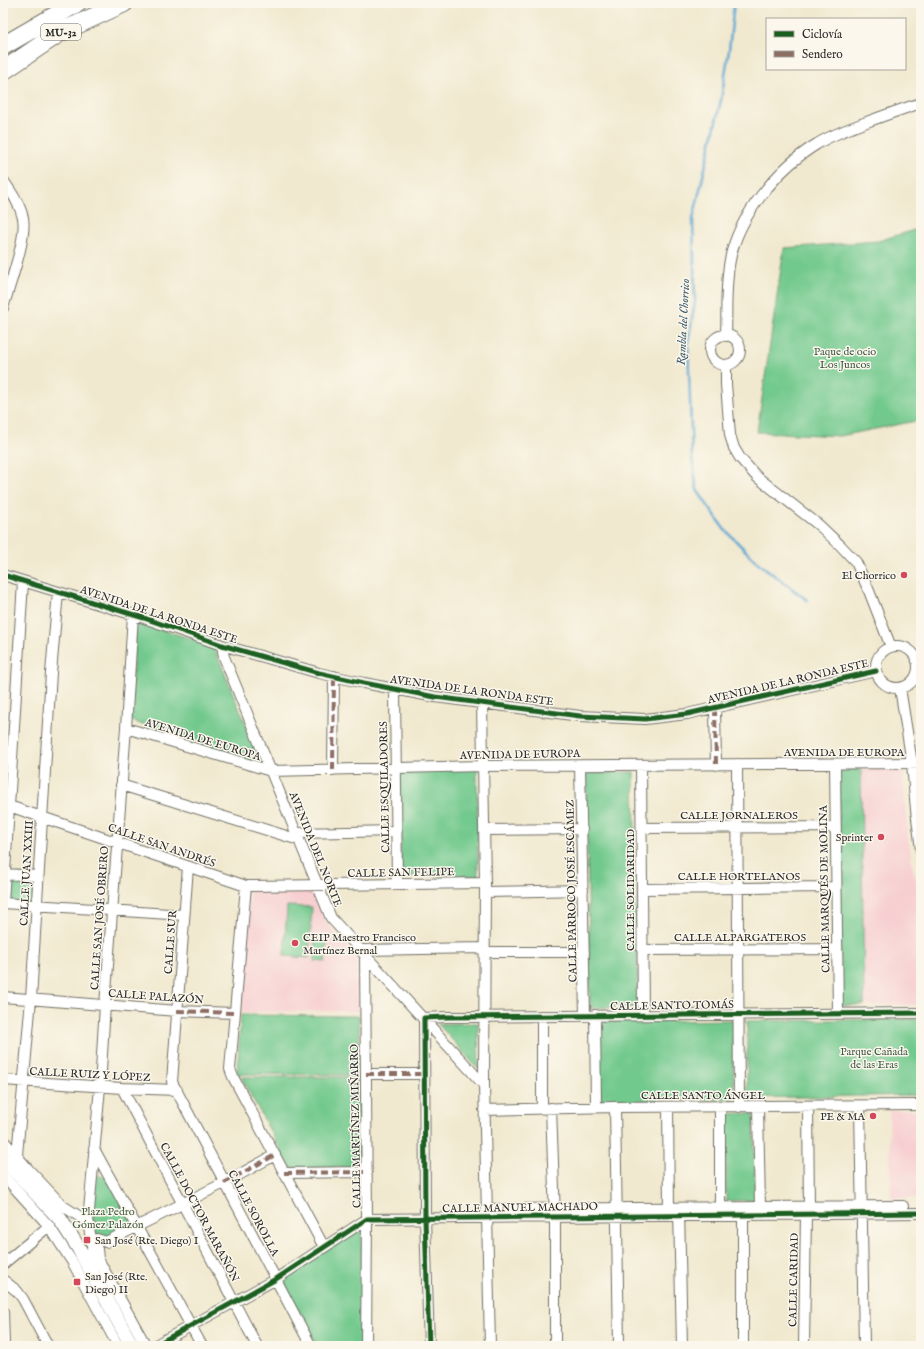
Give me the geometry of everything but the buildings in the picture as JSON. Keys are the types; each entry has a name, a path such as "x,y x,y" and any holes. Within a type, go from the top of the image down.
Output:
{"highway":[{"name":"MU-32","path":"3,46 77,3"},
{"name":"MU-32","path":"3,71 59,33 124,3"}],"main road":[{"path":"10,1157 60,1219 78,1247 132,1346"}],"street":[{"path":"726,336 727,276 730,258 739,233 747,217 769,185 800,156 817,144 836,134 921,102"},
{"path":"3,180 16,200 23,217 24,225 21,242 3,308"},
{"path":"722,336 726,336 736,341 739,351 737,359 726,365 717,363 710,353 711,345 716,339 722,336"},
{"path":"726,365 726,391 730,435 734,448 740,458 757,477 820,526 856,562 891,647"},
{"name":"AVENIDA DE LA RONDA ESTE","path":"3,575 133,615 222,645 334,676 395,690 435,697 580,716 645,719 687,714 876,672"},
{"path":"23,582 6,805 3,903 184,915"},
{"name":"CALLE JUAN XXIII","path":"10,1157 23,1082 30,999 51,673 58,592"},
{"name":"CALLE SAN JOSÉ OBRERO","path":"93,1274 92,1245 88,1222 100,1087 104,1005 122,785 133,615"},
{"name":"AVENIDA DEL NORTE","path":"222,645 224,657 331,918 484,1085"},
{"path":"891,647 905,647 911,651 919,663 916,677 912,682 900,688 893,688 882,682 876,672 877,659 885,649 891,647"},
{"path":"333,770 334,676"},
{"path":"900,688 916,763 916,810 921,850"},
{"name":"CALLE ESQUILADORES","path":"395,690 398,884"},
{"path":"482,702 485,887 484,1110 490,1346"},
{"path":"715,708 716,765"},
{"name":"AVENIDA DE EUROPA","path":"126,728 271,771 483,766 916,763"},
{"path":"737,764 739,1107"},
{"name":"CALLE MARQUÉS DE MOLINA","path":"835,764 838,1013"},
{"name":"CALLE SOLIDARIDAD","path":"641,765 643,1015"},
{"name":"CALLE PÁRROCO JOSÉ ESCÁMEZ","path":"580,766 584,952 596,1108"},
{"path":"122,785 298,837 397,831"},
{"name":"CALLE SAN ANDRÉS","path":"6,805 246,886 318,885"},
{"name":"CALLE JORNALEROS","path":"642,828 836,827"},
{"path":"484,830 582,829"},
{"name":"CALLE SUR","path":"177,1090 172,1082 188,867"},
{"path":"5,874 38,876"},
{"name":"CALLE SAN FELIPE","path":"318,885 398,884 583,890"},
{"path":"246,886 230,1069 324,1247"},
{"name":"CALLE HORTELANOS","path":"642,889 836,887"},
{"name":"CALLE ALPARGATEROS","path":"642,950 837,949"},
{"path":"363,952 484,950 584,952"},
{"name":"CALLE MARTÍNEZ MIÑARRO","path":"363,952 367,1172 366,1346"},
{"name":"CALLE PALAZÓN","path":"3,997 177,1011 235,1013"},
{"name":"CALLE SANTO TOMÁS","path":"424,1018 484,1016 921,1012"},
{"path":"542,1016 555,1213 555,1346"},
{"path":"424,1018 425,1218 429,1346"},
{"path":"366,1074 424,1074"},
{"name":"CALLE RUIZ Y LÓPEZ","path":"3,1080 100,1087 177,1090"},
{"name":"CALLE DOCTOR MARAÑÓN","path":"122,1088 257,1346"},
{"name":"CALLE SOROLLA","path":"177,1090 224,1183 311,1346"},
{"name":"CALLE SANTO ÁNGEL","path":"484,1110 615,1107 921,1105"},
{"name":"CALLE CARIDAD","path":"804,1346 808,1106"},
{"path":"860,1106 864,1346"},
{"path":"615,1107 619,1346"},
{"path":"668,1107 682,1346"},
{"path":"720,1107 720,1207"},
{"path":"758,1107 760,1207"},
{"path":"3,1140 10,1157 28,1169 63,1206 88,1222 97,1239 98,1259 146,1346"},
{"path":"94,1149 136,1227 192,1325 202,1346"},
{"path":"97,1239 106,1242 275,1156"},
{"path":"284,1172 367,1172"},
{"path":"3,1175 49,1226 73,1263 118,1346"},
{"name":"CALLE MANUEL MACHADO","path":"862,1210 921,1206"},
{"name":"CALLE MANUEL MACHADO","path":"367,1219 425,1218 487,1214 617,1212 720,1207 743,1211 760,1207 807,1210"},
{"name":"CALLE MANUEL MACHADO","path":"675,1210 862,1210 921,1213"},
{"path":"743,1211 743,1346"},
{"path":"154,1346 276,1279 367,1219"},
{"path":"3,1264 49,1226"},
{"path":"3,1280 17,1291 23,1299 48,1346"},
{"path":"3,1311 4,1346"}],"shaded area":[{"path":"902,768 908,837 913,869 921,897 921,1005 864,1005 861,769"},
{"name":"CEIP Maestro Francisco Martínez Bernal","path":"250,888 312,888 325,919 357,957 358,1011 241,1012"},
{"path":"889,1110 921,1110 921,1198 891,1198"}],"green space":[{"name":"Paque de ocio Los Juncos","path":"921,228 921,420 840,436 757,432 784,248 878,241"},
{"path":"136,622 213,645 261,761 256,764 129,720"},
{"path":"477,769 478,876 401,876 400,770"},
{"path":"838,769 861,769 864,1005 841,1005"},
{"path":"634,772 638,1007 590,1008 586,773"},
{"path":"5,874 38,876 36,904 3,903"},
{"path":"287,906 312,907 309,958 284,956"},
{"path":"315,940 327,941 325,962 314,961"},
{"path":"241,1015 359,1016 360,1075 237,1074"},
{"name":"Parque Cañada de las Eras","path":"921,1019 921,1095 747,1098 747,1021"},
{"path":"733,1020 734,1099 600,1101 599,1022"},
{"path":"478,1023 479,1070 438,1024"},
{"path":"241,1077 358,1077 360,1167 290,1168"},
{"path":"754,1113 755,1200 726,1201 726,1114"},
{"name":"Plaza Pedro Gómez Palazón","path":"91,1176 108,1176 136,1227 106,1242 97,1239 88,1222"},
{"path":"362,1229 361,1346 317,1346 281,1276"}],"waterway":[{"name":"Rambla del Chorrico","path":"734,3 729,50 721,100 693,219 695,302 688,342 692,457 697,490 724,529 757,562 807,600"}],"marked path":[{"path":"333,770 334,676"},
{"path":"715,708 716,765"},
{"path":"177,1011 235,1013"},
{"path":"366,1074 424,1074"},
{"path":"224,1183 275,1155"},
{"path":"284,1173 367,1172"}],"cycle path":[{"path":"3,575 144,618 222,645 319,673 435,697 580,716 645,719 687,714 876,671"},
{"path":"429,1346 425,1218 424,1018 921,1013"},
{"path":"154,1346 276,1279 367,1219 921,1213"}],"place":[{"name":"El Chorrico","path":"904,575"},
{"name":"Sprinter","path":"881,837"},
{"name":"CEIP Maestro Francisco Martínez Bernal","path":"295,943"},
{"name":"PE & MA","path":"873,1116"},
{"name":"San José (Rte. Diego) I","path":"87,1240"},
{"name":"San José (Rte. Diego) II","path":"77,1282"}]}
